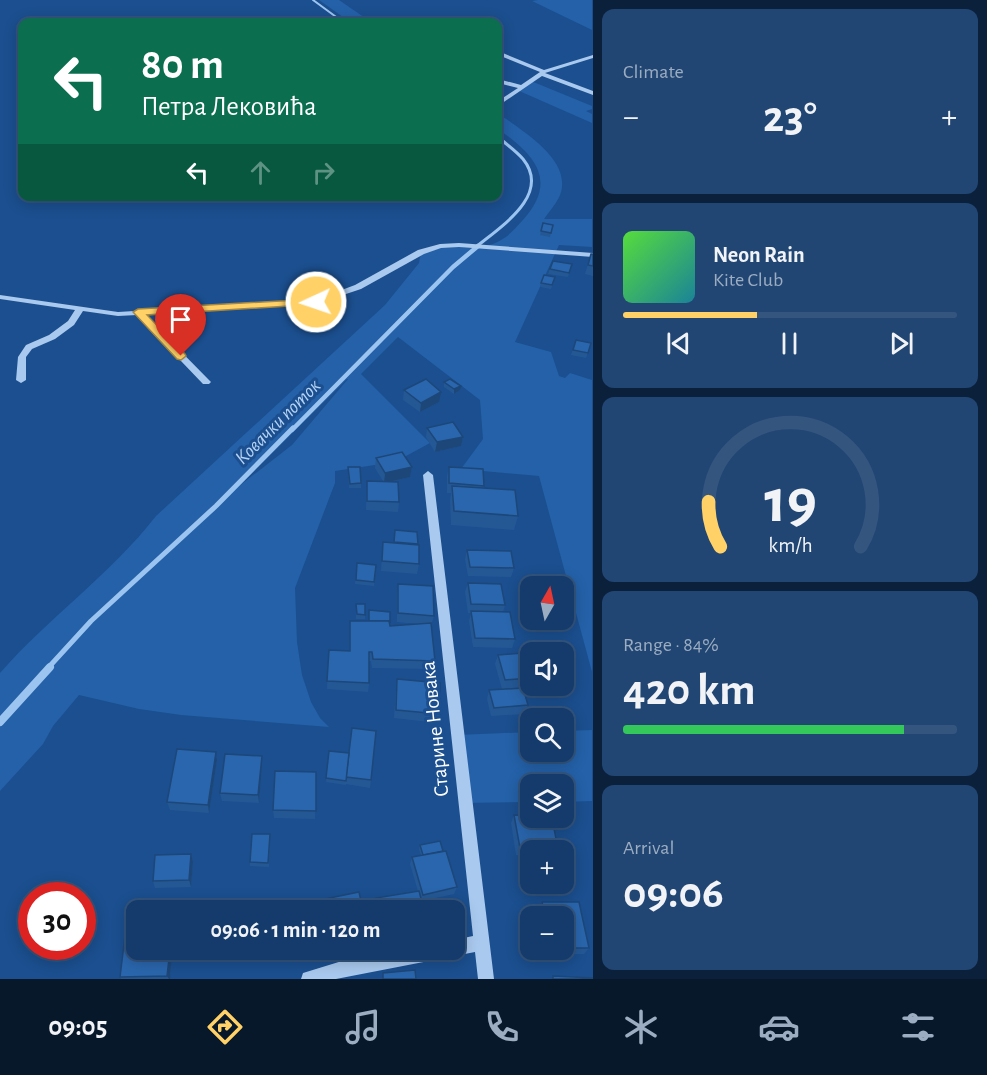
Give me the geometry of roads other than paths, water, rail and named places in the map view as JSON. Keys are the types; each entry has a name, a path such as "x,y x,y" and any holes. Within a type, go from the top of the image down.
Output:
{"street":[{"path":"502,54 592,93"},
{"path":"502,101 543,73 592,56"},
{"path":"502,82 522,87"},
{"path":"0,297 117,314 316,302 358,287 421,252 440,246 487,246 592,255"},
{"path":"21,380 22,357 29,347 51,337 71,323 81,308"},
{"path":"138,312 206,382"},
{"name":"Старине Новака","path":"428,475 486,979"},
{"path":"465,946 482,943"},
{"path":"309,979 342,969 392,960"}],"waterway":[{"name":"Ковачки поток","path":"313,0 338,18"},
{"name":"Ковачки поток","path":"476,247 519,209 531,185 530,172 523,159 502,140"},
{"name":"Ковачки поток","path":"292,430 453,267 478,246"},
{"name":"Ковачки поток","path":"48,668 91,621 216,506 293,428"},
{"name":"Ковачки поток","path":"0,722 50,667"}]}
